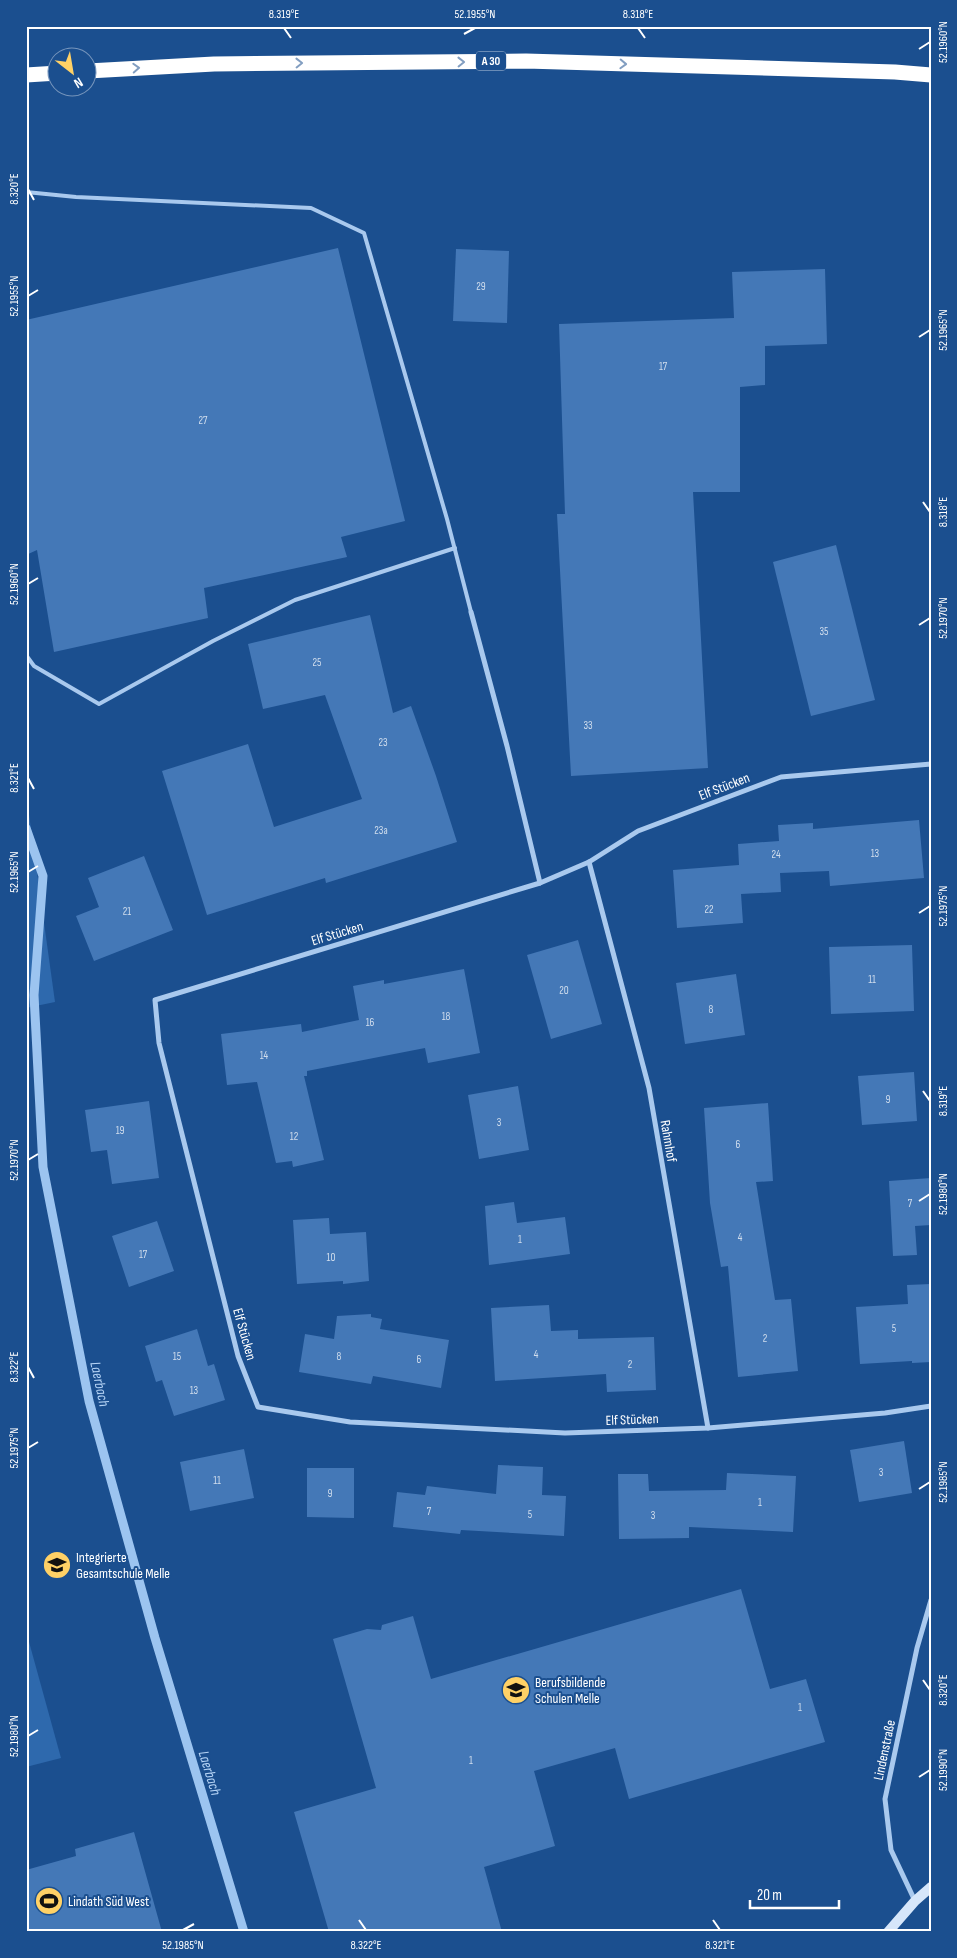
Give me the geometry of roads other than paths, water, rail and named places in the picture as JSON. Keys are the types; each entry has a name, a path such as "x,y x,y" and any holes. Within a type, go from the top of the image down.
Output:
{"highway":[{"name":"A 30","path":"98,70 214,64 526,61 931,75"},
{"path":"26,75 48,74"}],"main road":[{"path":"888,1932 915,1901 931,1887"}],"street":[{"path":"471,612 507,746 540,883"},
{"name":"Elf Stücken","path":"931,764 781,777 638,830 589,862 540,883 155,1000 159,1043 238,1356 258,1407 341,1420 565,1433 708,1428 885,1414 931,1406"},
{"name":"Rahmhof","path":"589,862 649,1088 708,1428"},
{"name":"Lindenstraße","path":"915,1901 891,1850 885,1799 917,1648 931,1600"}],"lane":[{"path":"26,192 76,197 311,208 364,234 471,612"},
{"path":"26,655 34,666 99,704 213,641 295,600 454,548"}],"waterway":[{"name":"Laerbach","path":"26,828 43,876 34,995 43,1167 89,1401 155,1638 244,1932"}],"place":[{"name":"Integrierte Gesamtschule Melle","path":"57,1565"},
{"name":"Berufsbildende Schulen Melle","path":"516,1690"},
{"name":"Lindath Süd West","path":"49,1901"}]}
